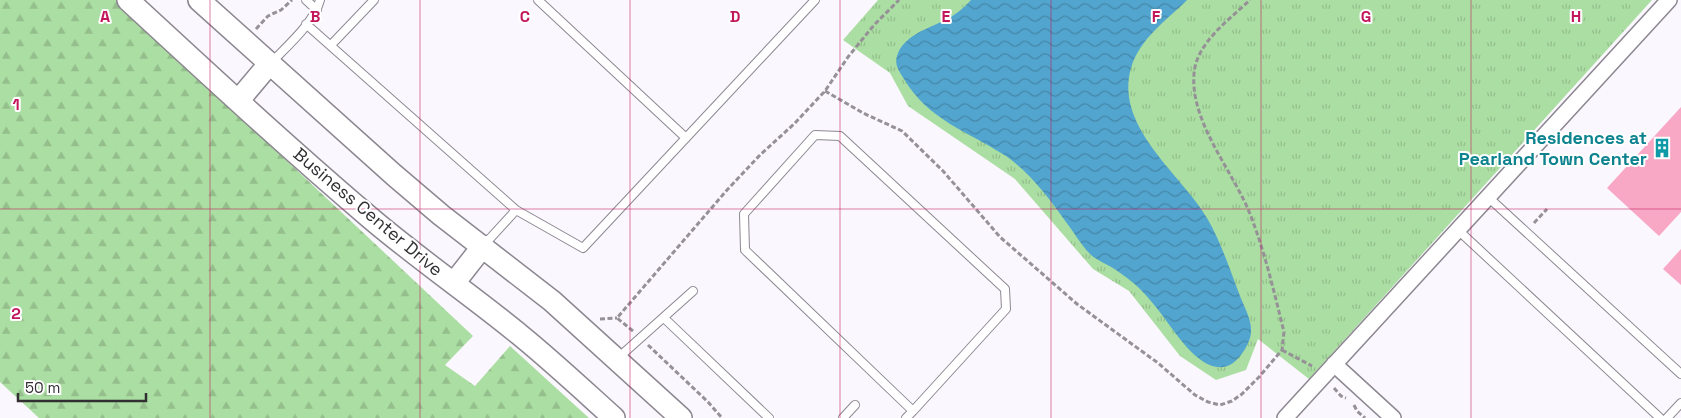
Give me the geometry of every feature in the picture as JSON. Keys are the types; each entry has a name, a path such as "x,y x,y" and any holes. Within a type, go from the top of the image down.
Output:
{"street":[{"name":"Business Center Drive","path":"128,0 367,216 521,336 614,418"},
{"path":"199,0 394,175 441,215 552,301 681,418"},
{"path":"1284,418 1669,0"},
{"path":"238,101 270,63"},
{"path":"454,284 483,246"},
{"path":"1334,364 1393,418"}],"lane":[{"path":"306,0 317,10"},
{"path":"270,63 306,24 317,10 320,0"},
{"path":"331,45 374,0"},
{"path":"538,0 686,138"},
{"path":"306,24 516,210 582,248 816,0"},
{"path":"906,418 913,411 1006,309 1005,289 840,136 815,135 744,214 745,250 913,411"},
{"path":"1488,197 1681,374"},
{"path":"483,246 516,210"},
{"path":"1458,230 1660,418"},
{"path":"617,358 693,291"},
{"path":"664,318 769,418"},
{"path":"1666,418 1681,403"},
{"path":"843,418 855,405"}],"path":[{"path":"256,29 268,16 281,10 292,0"},
{"path":"825,91 863,113 902,132 943,171 1000,237 1070,298 1158,363 1195,396 1220,405 1232,401 1248,389 1282,350 1284,341 1284,332 1269,269 1250,214 1198,111 1195,91 1194,74 1205,46 1212,36 1250,0"},
{"path":"1526,232 1547,209"}],"green space":[{"path":"0,0 116,0 473,336 445,365 475,386 510,346 589,418 39,418 0,382"},
{"path":"878,0 1652,0 1309,379 1258,339 1246,370 1216,380 1180,356 1129,291 1093,269 1015,179 908,106 890,73 843,40"}],"water":[{"path":"971,0 1187,0 1154,31 1135,57 1131,68 1128,90 1132,110 1141,130 1153,149 1196,201 1212,227 1247,312 1251,325 1250,338 1243,352 1233,363 1223,367 1213,366 1194,354 1139,288 1116,270 1090,254 1046,195 1023,170 992,147 937,115 914,93 897,65 896,59 900,49 910,38 951,17"}],"building":[{"name":"Residences at Pearland Town Center","path":"1681,107 1681,212 1659,236 1607,188"},
{"path":"1681,249 1681,285 1663,269"}],"place":[{"name":"Residences at Pearland Town Center","path":"1662,148"}]}
